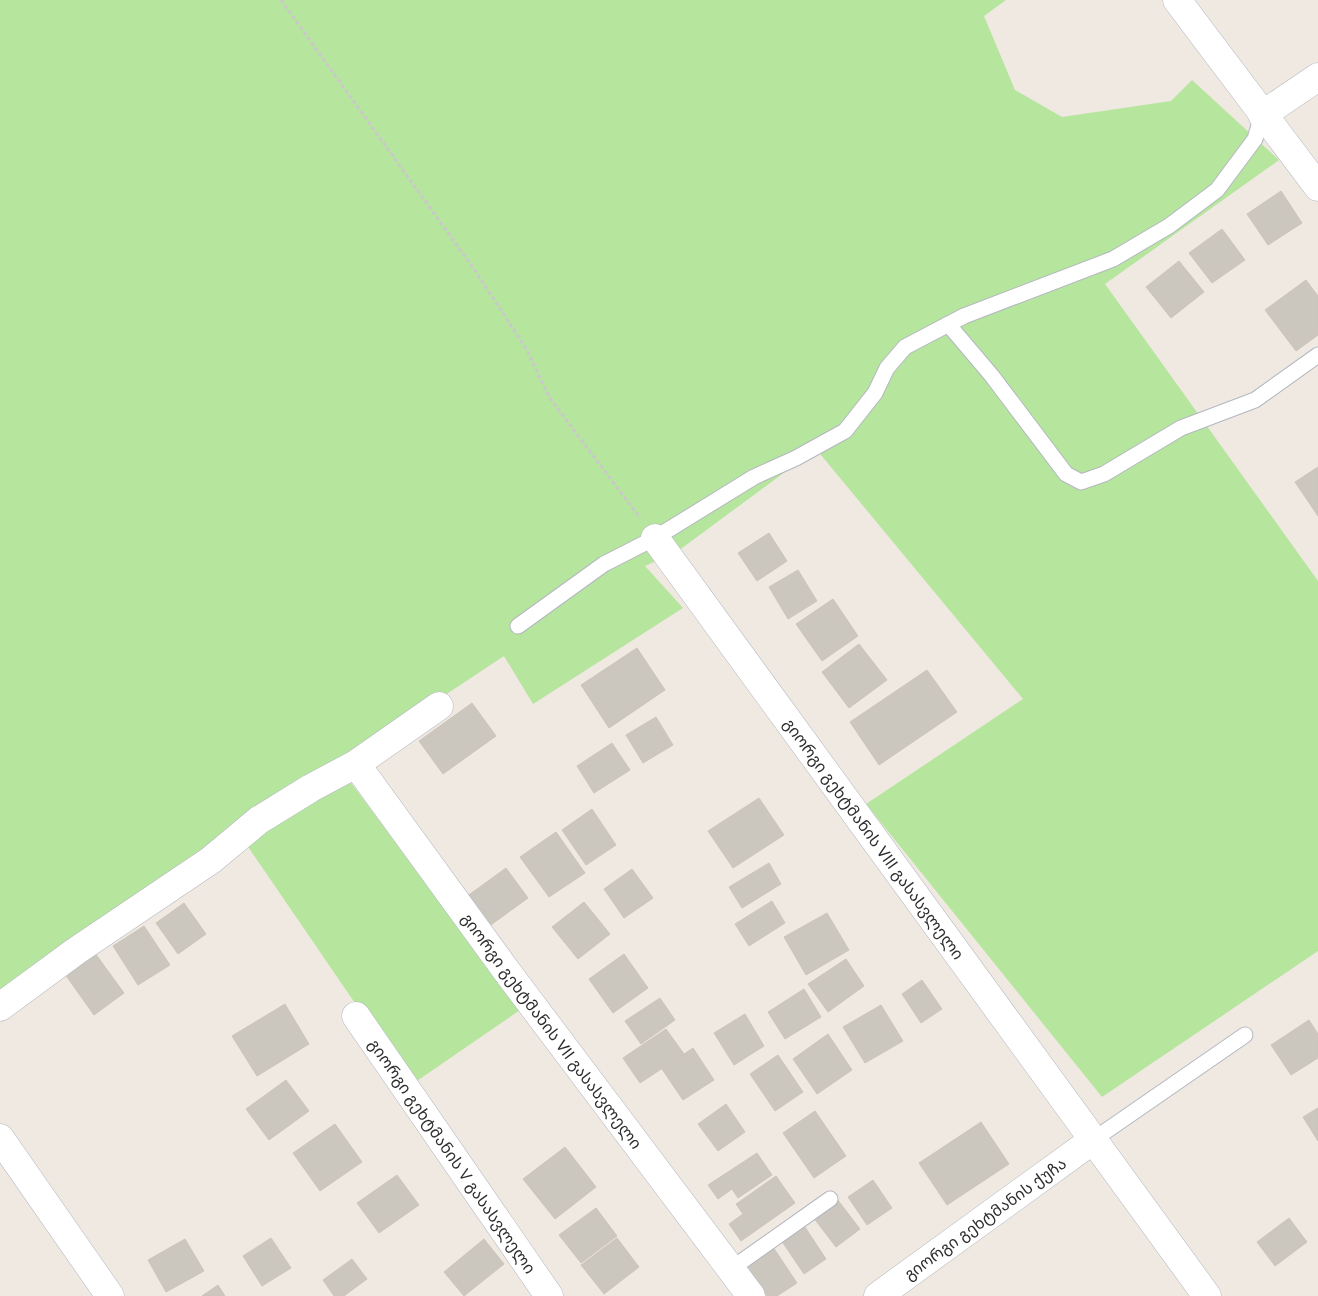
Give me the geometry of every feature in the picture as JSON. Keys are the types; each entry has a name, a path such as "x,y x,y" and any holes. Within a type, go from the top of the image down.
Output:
{"street":[{"path":"1177,0 1262,116 1318,187"},
{"path":"1262,116 1318,77"},
{"name":"გიორგი გეხტმანის VIII გასასვლელი","path":"655,538 1207,1296"},
{"path":"0,1007 76,951 211,860 259,820 311,788 356,764 439,706"},
{"name":"გიორგი გეხტმანის VII გასასვლელი","path":"356,764 508,973 751,1296"},
{"name":"გიორგი გეხტმანის V გასასვლელი","path":"356,1016 549,1296"},
{"path":"0,1138 110,1296"},
{"name":"გიორგი გეხტმანის ქუჩა","path":"878,1296 1093,1140"}],"lane":[{"path":"518,626 604,564 655,538 754,477 796,458 845,430 874,393 887,368 905,347 964,316 1112,259 1169,226 1217,190 1255,138 1262,116"},
{"path":"948,324 992,376 1066,474 1081,482 1104,474 1181,428 1255,400 1318,355"},
{"path":"1093,1140 1245,1035"},
{"path":"731,1269 830,1199"}],"path":[{"path":"281,0 476,272 527,350 549,397 655,538"}],"green space":[{"path":"0,0 1006,0 984,16 1015,90 1062,117 1171,101 1192,80 1279,160 1105,284 1318,581 1318,951 1102,1097 866,804 1023,699 816,449 678,551 645,566 683,608 533,704 504,656 359,752 340,768 520,1010 411,1085 240,835 0,994"}],"building":[{"path":"1281,191 1302,223 1268,245 1247,214"},
{"path":"1222,229 1245,260 1212,283 1189,253"},
{"path":"1179,261 1204,292 1171,318 1146,287"},
{"path":"1306,280 1318,296 1318,335 1296,351 1265,310"},
{"path":"1318,467 1318,516 1295,482"},
{"path":"769,533 787,561 757,581 738,553"},
{"path":"798,570 817,601 788,619 769,587"},
{"path":"833,599 858,636 822,661 796,624"},
{"path":"859,644 887,680 849,708 822,672"},
{"path":"637,648 665,690 609,728 581,685"},
{"path":"927,670 957,712 879,765 850,722"},
{"path":"472,703 496,736 443,774 419,741"},
{"path":"656,717 673,745 643,763 626,735"},
{"path":"612,743 630,770 594,793 577,766"},
{"path":"759,798 784,835 733,868 708,831"},
{"path":"592,809 616,845 586,865 562,830"},
{"path":"556,832 585,873 549,897 520,857"},
{"path":"769,863 781,884 742,908 729,887"},
{"path":"506,868 528,898 488,927 466,897"},
{"path":"632,869 653,898 624,918 604,889"},
{"path":"772,901 785,923 749,946 735,924"},
{"path":"584,902 610,934 578,959 552,927"},
{"path":"184,903 206,934 178,954 156,923"},
{"path":"827,913 849,950 806,975 784,937"},
{"path":"144,926 170,965 138,985 113,946"},
{"path":"92,949 124,993 94,1015 62,970"},
{"path":"624,954 648,988 613,1013 589,979"},
{"path":"846,959 864,986 828,1012 808,984"},
{"path":"922,980 942,1009 921,1023 902,994"},
{"path":"804,989 821,1017 785,1039 768,1012"},
{"path":"660,998 675,1020 641,1044 625,1021"},
{"path":"285,1004 309,1044 257,1076 232,1036"},
{"path":"881,1005 903,1041 865,1063 843,1027"},
{"path":"745,1014 764,1046 734,1065 714,1033"},
{"path":"1309,1020 1318,1034 1318,1058 1291,1075 1271,1045"},
{"path":"666,1029 684,1054 640,1083 623,1058"},
{"path":"828,1034 852,1070 817,1094 793,1059"},
{"path":"693,1048 714,1080 683,1100 662,1069"},
{"path":"778,1055 803,1092 775,1111 750,1074"},
{"path":"286,1080 309,1111 269,1140 246,1109"},
{"path":"726,1104 745,1132 718,1151 698,1124"},
{"path":"1318,1108 1318,1141 1303,1117"},
{"path":"815,1111 846,1156 814,1178 783,1133"},
{"path":"981,1122 1009,1164 947,1205 919,1163"},
{"path":"335,1124 362,1162 320,1191 293,1153"},
{"path":"565,1147 596,1187 555,1219 523,1179"},
{"path":"757,1153 772,1175 738,1198 732,1189 718,1199 708,1185"},
{"path":"397,1175 419,1205 379,1233 357,1203"},
{"path":"776,1176 795,1203 741,1241 729,1224 743,1214 736,1204"},
{"path":"873,1180 892,1208 867,1225 848,1197"},
{"path":"837,1199 860,1229 836,1247 813,1217"},
{"path":"596,1208 617,1236 581,1263 559,1235"},
{"path":"1289,1218 1307,1242 1275,1266 1257,1242"},
{"path":"803,1224 826,1259 804,1274 781,1240"},
{"path":"271,1238 291,1268 262,1286 243,1256"},
{"path":"617,1238 639,1267 604,1294 581,1265"},
{"path":"185,1239 204,1271 166,1292 148,1260"},
{"path":"484,1239 504,1264 464,1296 444,1272"},
{"path":"773,1247 797,1283 777,1296 767,1296 747,1265"},
{"path":"352,1259 367,1279 344,1296 334,1296 323,1280"},
{"path":"218,1285 225,1296 202,1296"}]}
